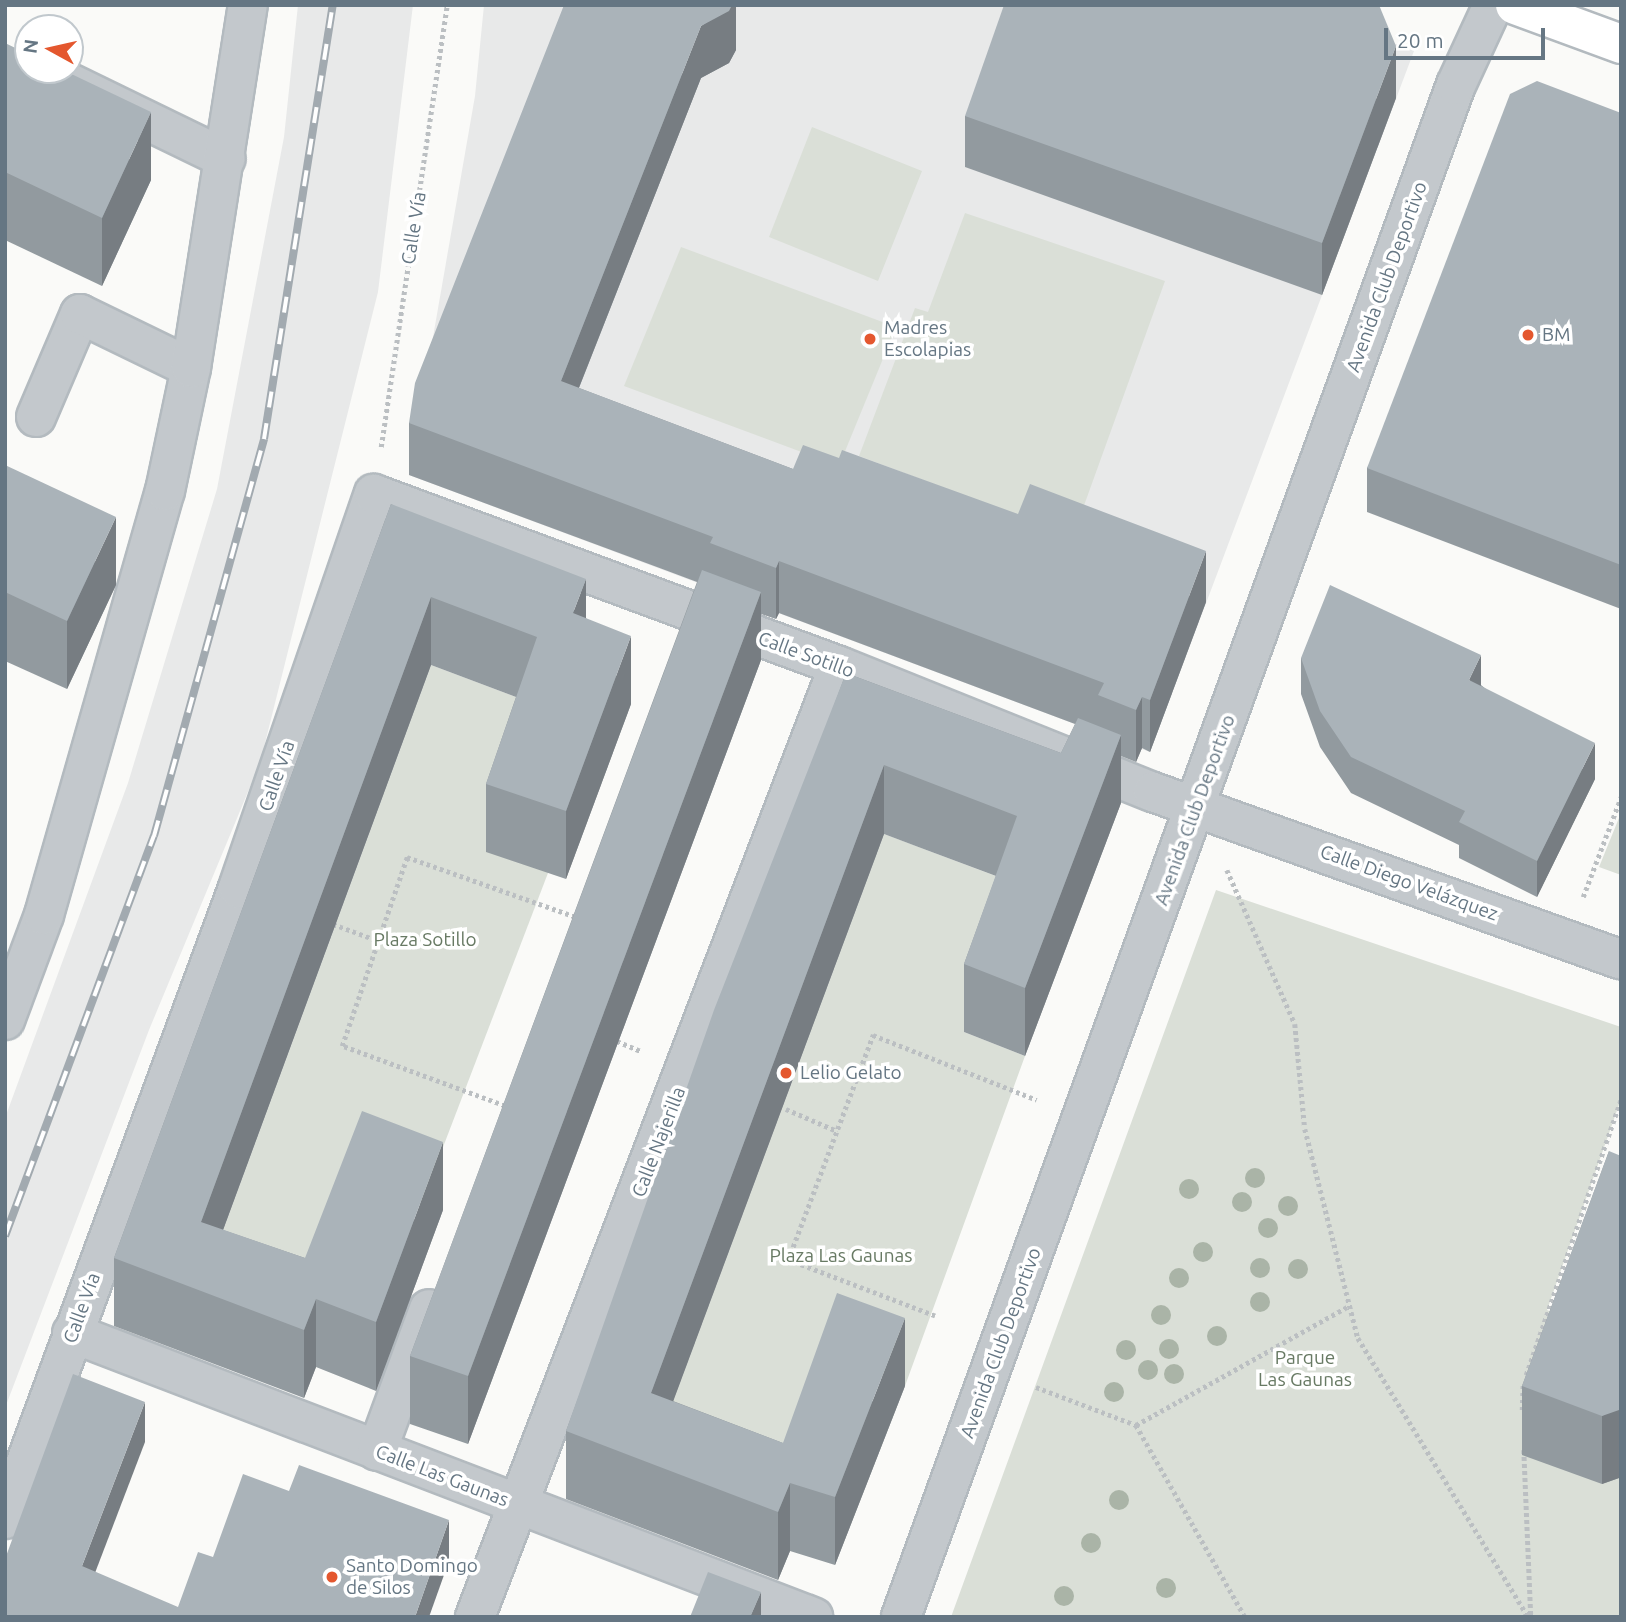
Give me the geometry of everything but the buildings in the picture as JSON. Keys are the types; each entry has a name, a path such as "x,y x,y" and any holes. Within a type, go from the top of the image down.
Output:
{"main road":[{"path":"1515,5 1621,44"}],"street":[{"path":"5,1020 85,775 165,491 191,368 226,159 248,5"},
{"name":"Avenida Club Deportivo","path":"901,1617 1198,805 1456,85 1493,5"},
{"path":"72,84 226,159"},
{"path":"36,417 80,314 191,368"},
{"name":"Calle Sotillo","path":"374,494 839,666 1198,805"},
{"name":"Calle Vía","path":"5,1519 238,888 374,494"},
{"path":"674,651 688,612"},
{"name":"Calle Najerilla","path":"475,1617 839,666"},
{"name":"Calle Diego Velázquez","path":"1198,805 1621,960"},
{"path":"377,1451 444,1270"},
{"name":"Calle Las Gaunas","path":"72,1333 813,1617"}],"path":[{"name":"Calle Vía","path":"374,494 447,5"},
{"path":"1566,940 1621,797"},
{"path":"1198,805 1295,1024 1306,1129 1358,1338 1529,1617"},
{"path":"505,1106 342,1046 407,857 574,916"},
{"path":"333,925 379,941"},
{"path":"935,1316 788,1260 873,1035 1049,1105"},
{"path":"1522,1417 1521,1391 1621,1099"},
{"path":"786,1109 837,1131"},
{"path":"1136,1425 1349,1306"},
{"path":"991,1371 1136,1425 1245,1617"},
{"path":"1524,1444 1529,1617"}],"shaded area":[{"path":"298,5 413,5 378,292 260,763 149,1030 5,1408 5,1118 128,783 217,489 284,137"},
{"name":"Madres Escolapias","path":"484,5 1293,5 1414,51 1150,752 409,475 475,96"}],"green space":[{"path":"812,127 922,171 878,281 769,237"},
{"path":"965,213 1165,281 1073,536 859,456 915,308 928,312"},
{"path":"681,247 896,327 839,466 624,386"},
{"name":"Plaza Sotillo","path":"431,665 537,705 548,873 422,1202 305,1326 201,1290"},
{"path":"1621,813 1621,875 1599,867"},
{"name":"Plaza Las Gaunas","path":"884,834 1017,884 964,1032 1025,1056 905,1386 837,1361 786,1502 654,1452"},
{"name":"Parque Las Gaunas","path":"1216,890 1621,1027 1621,1099 1547,1310 1621,1343 1621,1617 951,1617"}],"railway":[{"path":"5,1236 154,836 264,439 333,5"}],"place":[{"name":"BM","path":"1528,335"},
{"name":"Madres Escolapias","path":"870,339"},
{"name":"Lelio Gelato","path":"786,1073"},
{"name":"Santo Domingo de Silos","path":"332,1577"}]}
